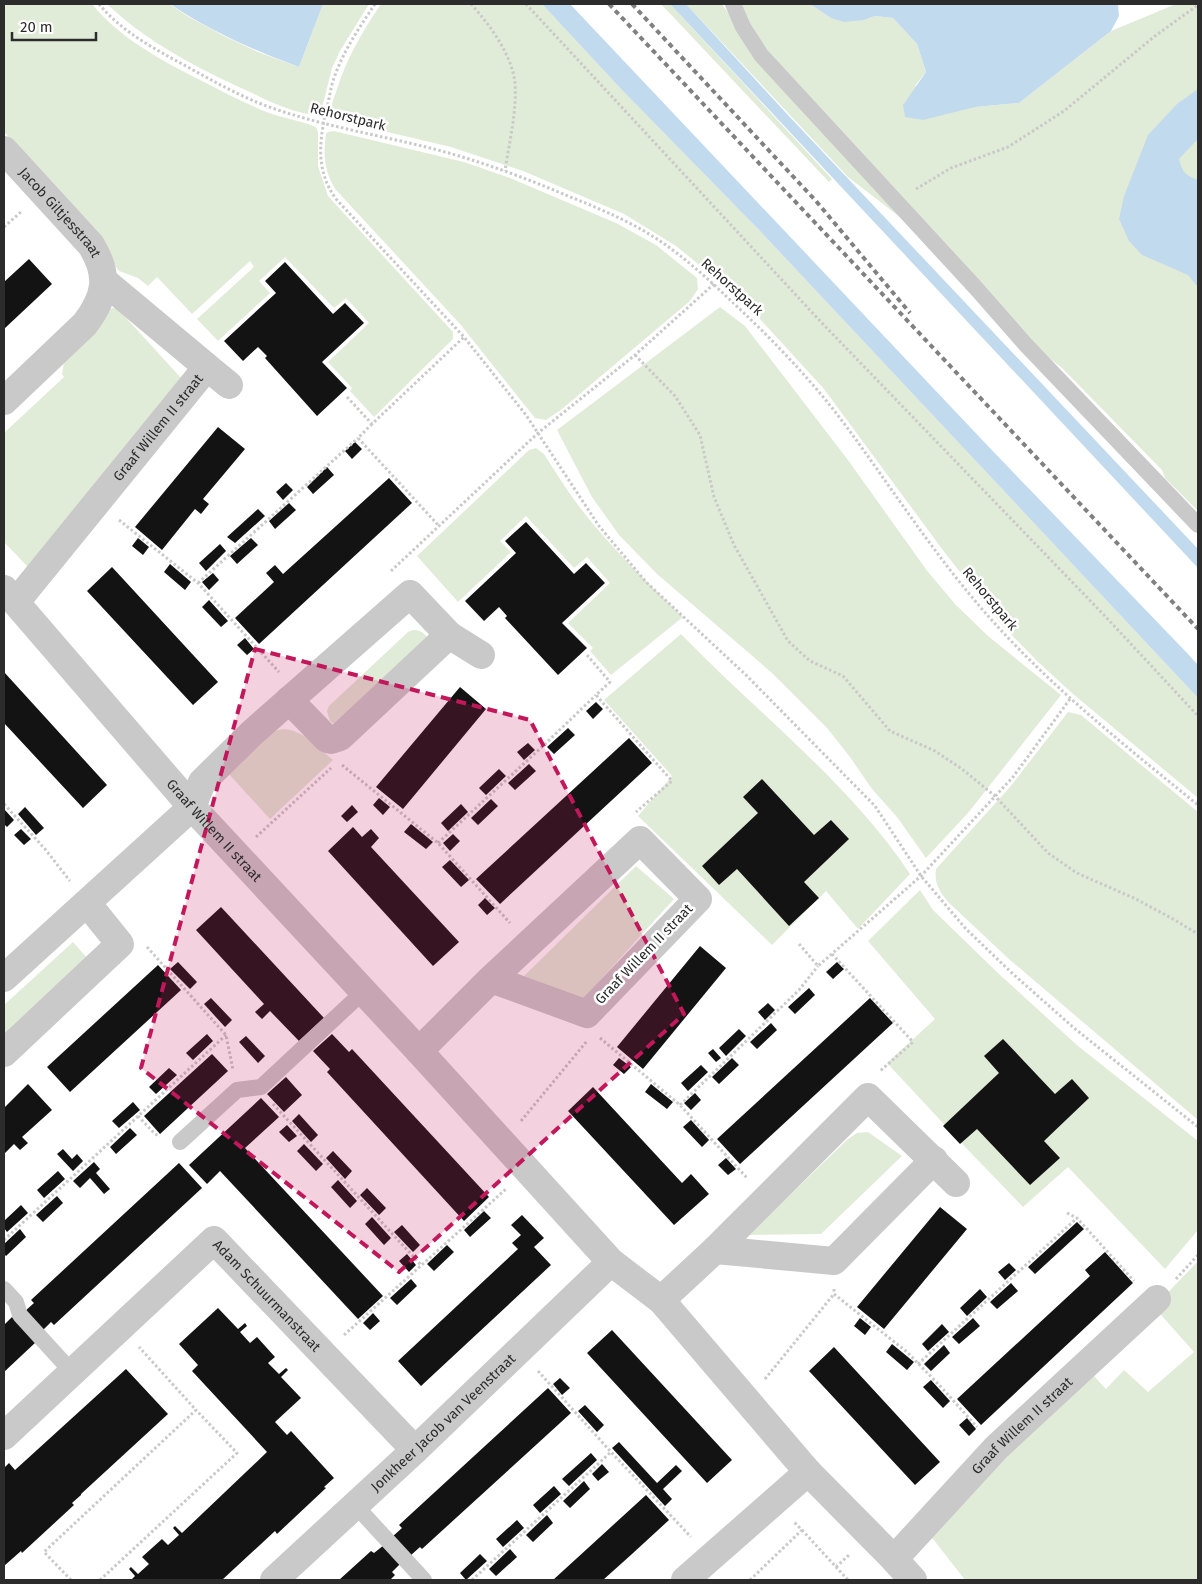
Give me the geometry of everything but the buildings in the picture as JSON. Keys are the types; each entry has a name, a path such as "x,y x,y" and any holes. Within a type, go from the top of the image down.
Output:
{"street":[{"name":"Jacob Giltjesstraat","path":"4,150 91,246 98,257 104,281 102,296 95,311 85,324 4,401"},
{"path":"104,281 208,367"},
{"name":"Graaf Willem II straat","path":"228,385 208,367 97,502 10,595 192,807 419,1051 611,1262 661,1300 808,1472 894,1558 912,1580"},
{"path":"4,978 192,807 202,782 252,733 410,594 450,635 481,655"},
{"path":"294,697 327,740 340,737 450,635"},
{"path":"419,1051 491,979 640,840"},
{"name":"Graaf Willem II straat","path":"491,979 590,1024 698,899 640,840"},
{"path":"4,1053 120,944 87,903"},
{"path":"661,1300 715,1250 868,1097 956,1183"},
{"path":"715,1250 834,1261 934,1160"},
{"name":"Adam Schuurmanstraat","path":"4,1436 214,1240 415,1450"},
{"name":"Jonkheer Jacob van Veenstraat","path":"274,1580 415,1450 611,1262"},
{"name":"Graaf Willem II straat","path":"894,1558 996,1448 1155,1300"},
{"path":"685,1580 808,1472"}],"lane":[{"path":"733,4 743,28 761,55 976,287 1026,345 1198,525"},
{"path":"180,1142 237,1090 261,1087 364,992"},
{"path":"4,1289 16,1302 20,1315 72,1372"},
{"path":"355,1506 424,1580"}],"path":[{"name":"Rehorstpark","path":"99,4 131,34 245,97 272,108 324,123 468,158 591,206 637,227 663,243 714,284 769,337 818,390 970,595 1032,664 1070,699 1198,805"},
{"path":"375,4 343,56 334,80 321,139 322,172 329,189 370,237 464,337 526,415 557,465 605,533 646,582 746,675 875,806 922,876 966,929 1074,1028 1198,1127"},
{"path":"471,4 486,21 500,43 515,81 514,114 505,171"},
{"path":"526,4 821,322 1097,608 1198,716"},
{"path":"896,201 951,168 1008,148 1064,111 1154,36 1198,5"},
{"path":"410,594 390,572 538,433 635,355 714,284"},
{"path":"198,583 358,438 464,337"},
{"path":"635,355 675,396 700,435 714,497 734,545 788,641 810,662 843,676 890,731 935,751 962,769 995,796 1048,853 1077,873 1136,899 1173,918 1198,934"},
{"path":"347,397 372,424"},
{"path":"358,438 439,526"},
{"path":"97,502 198,583 294,697"},
{"path":"438,843 610,682 587,655"},
{"path":"596,695 672,781 625,821 640,840"},
{"path":"680,1104 800,990 818,966 922,876 1012,777 1070,699"},
{"path":"237,856 331,768"},
{"path":"368,787 438,843 529,944"},
{"path":"4,804 45,849 87,903"},
{"path":"120,944 141,940 226,1035 237,1090"},
{"path":"798,944 818,966"},
{"path":"832,954 913,1042 877,1074 868,1097"},
{"path":"502,1143 590,1024 680,1104 766,1199"},
{"path":"4,1240 226,1035"},
{"path":"261,1087 265,1096 421,1265"},
{"path":"138,1116 155,1134 180,1142"},
{"path":"324,1354 527,1170"},
{"path":"1067,1213 1077,1218 1155,1300 1198,1255"},
{"path":"918,1364 1077,1218"},
{"path":"747,1400 834,1294 834,1261"},
{"path":"834,1294 907,1352 996,1448"},
{"path":"100,1580 236,1453 120,1327"},
{"path":"520,1350 611,1452 711,1558"},
{"path":"71,1580 44,1552 196,1410"},
{"path":"472,1580 611,1452"},
{"path":"775,1501 848,1580"},
{"path":"750,1580 802,1530"}],"highlighted area":[{"path":"255,649 530,720 684,1014 399,1272 141,1068"}],"green space":[{"path":"4,4 92,4 132,41 180,70 264,111 316,127 318,132 318,166 328,196 453,332 453,339 374,417 350,391 352,388 328,362 369,323 346,298 334,308 285,257 259,281 270,293 218,341 197,319 254,267 250,261 192,314 157,277 148,286 138,278 119,271 94,229 4,132"},
{"path":"107,4 169,4 224,36 258,52 299,67 323,4 369,4 340,51 332,68 321,112 316,115 299,112 274,103 193,64 139,31"},
{"path":"381,4 542,4 620,88 759,230 1198,698 1198,798 1073,694 1003,626 945,553 824,389 759,318 676,246 624,214 523,171 451,147 332,119 333,102 345,68 361,35"},
{"path":"661,4 670,4 832,179 829,182"},
{"path":"686,4 722,4 730,16 737,4 810,4 831,18 864,20 875,16 893,18 917,44 926,72 915,86 975,107 1019,103 1111,31 1176,4 1198,4 1198,511 1165,478 1162,470 1062,368 1040,351 949,253 929,249 905,221 848,177"},
{"path":"334,131 464,162 510,178 616,223 656,245 697,278 698,289 690,301 562,409 546,420 535,418 460,324 336,190 329,177 325,156 326,134"},
{"path":"720,307 745,326 848,460 928,572 956,605 988,636 1061,695 968,813 926,858 897,817 872,789 827,728 772,673 657,574 619,535 592,497 557,430"},
{"path":"112,308 117,308 182,379 27,566 4,542 4,433 64,377 62,374 64,362 97,330"},
{"path":"536,448 544,454 574,499 602,535 683,617 611,675 590,651 593,648 568,623 610,583 587,557 574,568 526,516 500,541 511,552 458,602 417,556 529,450"},
{"path":"418,630 427,637 334,724 330,721 327,711 329,706 408,632"},
{"path":"681,634 831,778 886,841 910,874 858,929 826,891 772,945 638,816 672,776 604,700"},
{"path":"1068,712 1081,715 1198,812 1198,1120 1010,960 948,902 937,883 936,869 1010,787"},
{"path":"283,729 297,732 304,736 333,760 270,819 227,772 274,731"},
{"path":"636,866 674,899 583,999 524,976"},
{"path":"920,890 933,910 999,974 1078,1046 1198,1141 1198,1230 1165,1269 1068,1167 1023,1207 887,1063 935,1019 868,941"},
{"path":"73,942 95,967 4,1052 4,1005"},
{"path":"868,1132 902,1156 821,1234 748,1235 848,1139 857,1133"},
{"path":"1198,1261 1198,1580 965,1580 926,1530 1090,1372 1106,1389 1124,1370 1148,1392 1194,1352 1154,1307"}],"water":[{"path":"170,4 323,4 299,67 232,39"},
{"path":"542,4 570,4 987,445 1188,654 1198,665 1198,698 759,230 620,88"},
{"path":"670,4 686,4 787,114 1198,549 1198,568"},
{"path":"810,4 1118,4 1119,16 1111,31 1019,103 975,107 923,120 905,117 903,105 926,72 917,44 893,18 875,16 864,20 844,22 831,18"},
{"path":"1198,89 1198,139 1179,159 1185,173 1198,180 1198,285 1196,285 1188,275 1142,255 1129,241 1119,219 1124,196 1148,135 1177,104"}],"railway":[{"path":"609,4 1198,629"},
{"path":"632,4 816,201 910,313"}]}
